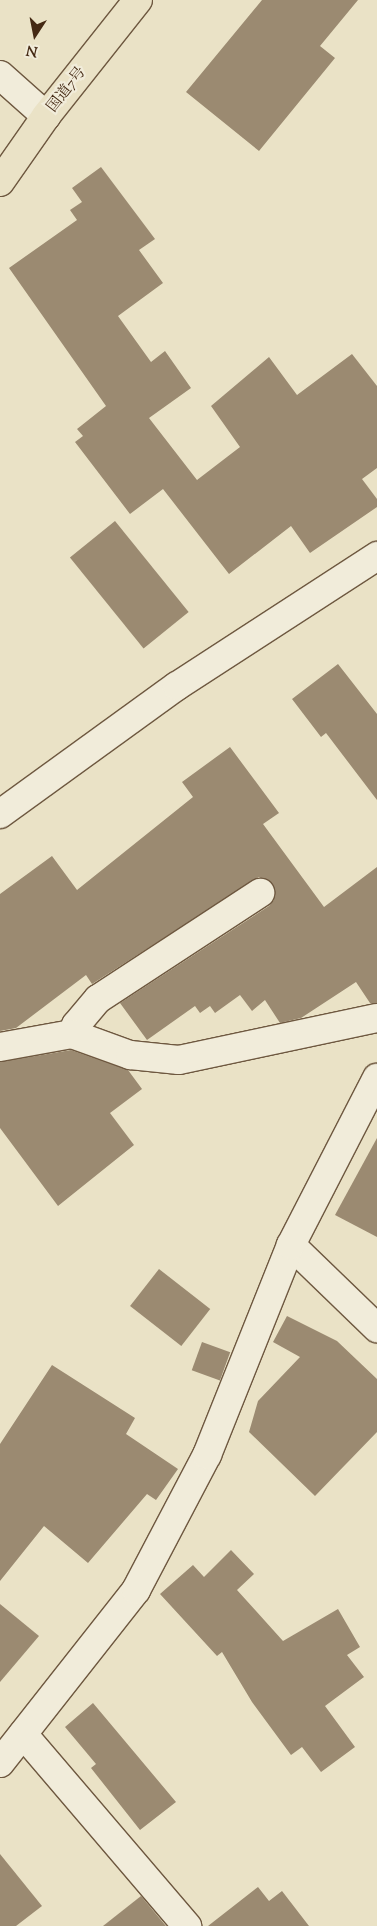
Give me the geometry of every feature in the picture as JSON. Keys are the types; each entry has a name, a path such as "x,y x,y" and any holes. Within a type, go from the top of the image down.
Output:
{"highway":[{"name":"国道7号","path":"0,182 46,116 138,0"}],"street":[{"path":"0,75 46,116"},
{"path":"0,814 177,686 377,556"},
{"path":"72,1034 76,1025 98,1000 260,893"},
{"path":"0,1047 72,1034 130,1055 179,1060 377,1018"},
{"path":"0,1763 136,1590 207,1455 291,1245 377,1078"},
{"path":"291,1245 377,1328"},
{"path":"23,1734 186,1926"}],"building":[{"path":"262,0 358,0 320,46 335,58 259,151 186,92"},
{"path":"101,167 155,239 139,250 163,283 118,316 151,362 165,351 191,388 149,418 197,480 240,447 211,406 269,357 297,395 352,354 377,386 377,468 362,479 377,499 377,507 310,553 291,526 229,574 163,489 130,514 75,442 83,436 77,429 106,406 9,268 77,220 70,210 82,202 72,188"},
{"path":"115,521 189,612 144,648 70,558"},
{"path":"338,664 377,714 377,800 326,733 321,737 292,699"},
{"path":"230,747 279,813 263,824 324,907 377,867 377,1003 370,1003 356,982 301,1018 280,1023 265,1000 252,1011 240,995 215,1013 210,1006 200,1013 195,1006 147,1040 120,1003 269,906 274,900 273,885 259,877 92,984 86,975 16,1028 0,1031 0,894 52,856 77,890 193,797 182,782"},
{"path":"71,1050 128,1070 142,1089 110,1113 134,1145 58,1206 0,1128 0,1062"},
{"path":"377,1138 377,1237 335,1215"},
{"path":"159,1269 210,1309 181,1346 130,1306"},
{"path":"287,1316 337,1341 377,1379 377,1432 315,1496 249,1432 258,1401 300,1357 273,1342"},
{"path":"202,1342 230,1352 220,1380 192,1370"},
{"path":"52,1365 135,1418 126,1434 178,1469 156,1500 147,1494 88,1563 44,1526 0,1581 0,1444"},
{"path":"231,1550 254,1574 237,1590 283,1641 338,1609 360,1647 347,1655 364,1677 325,1706 355,1747 321,1772 302,1747 291,1755 252,1702 222,1652 217,1656 160,1594 193,1565 204,1577"},
{"path":"0,1604 39,1636 0,1682"},
{"path":"93,1703 176,1802 140,1830 91,1768 96,1764 65,1727"},
{"path":"0,1854 42,1906 16,1926 0,1926"},
{"path":"258,1887 269,1901 282,1891 309,1926 208,1926"},
{"path":"141,1896 166,1926 103,1926"}]}
